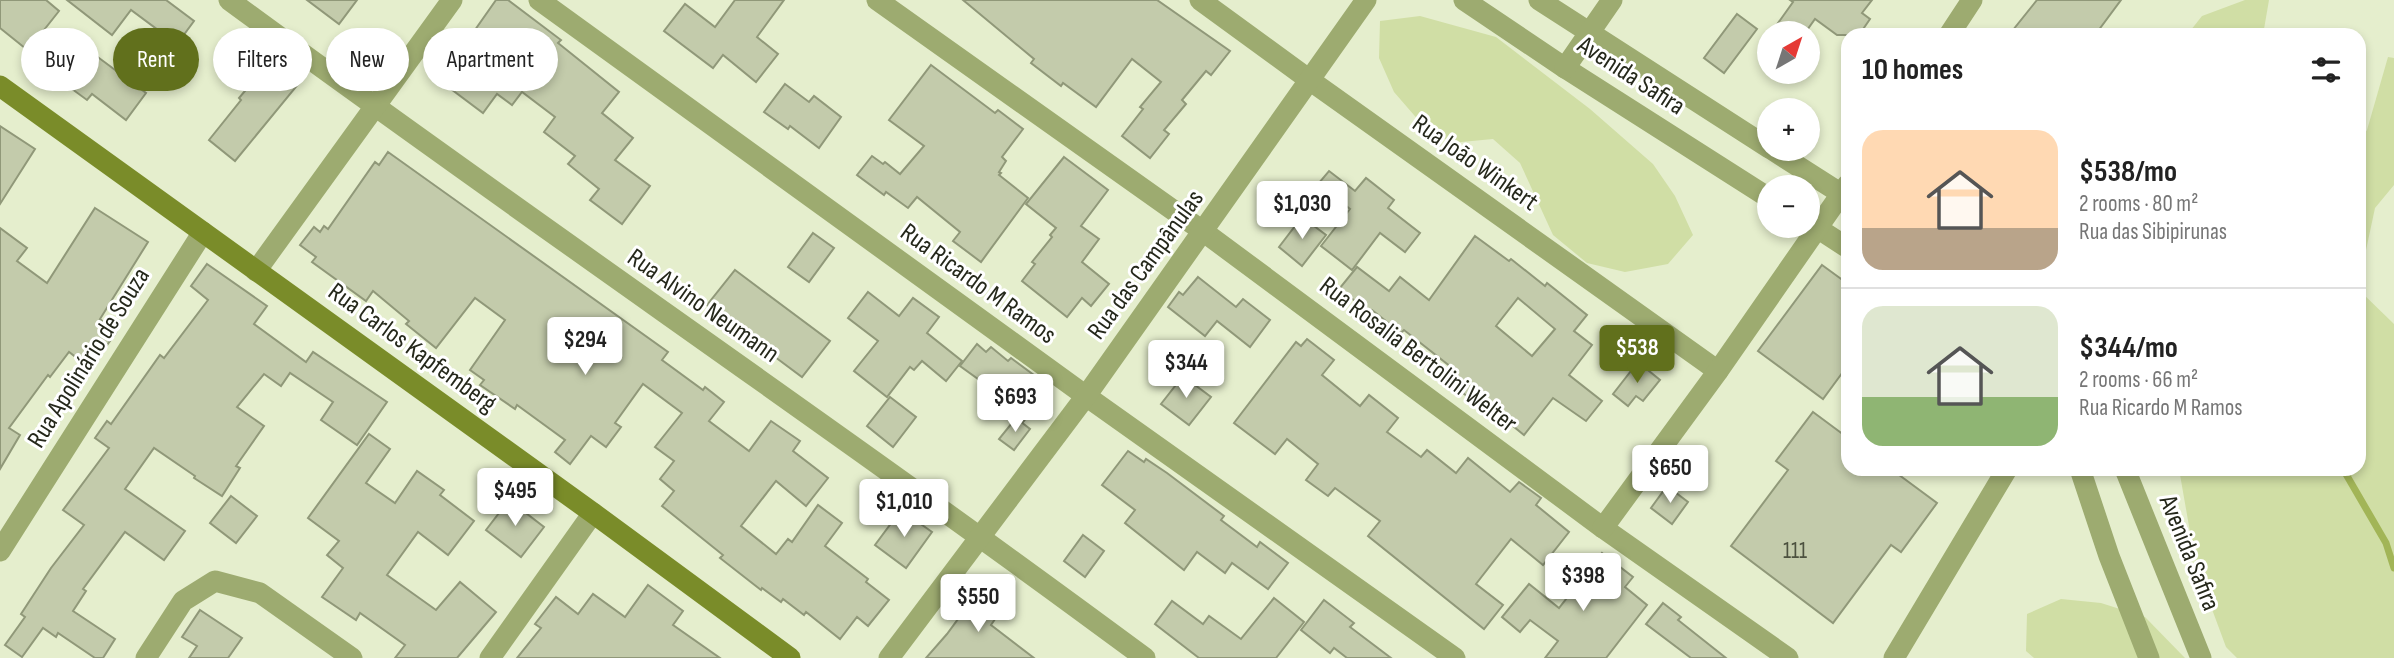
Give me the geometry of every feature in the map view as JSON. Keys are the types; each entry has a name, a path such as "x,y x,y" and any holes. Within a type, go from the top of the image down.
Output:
{"street":[{"name":"Rua Alvino Neumann","path":"229,0 374,107 982,537 1145,658"},
{"path":"256,271 452,0"},
{"name":"Rua Ricardo M Ramos","path":"539,0 1086,396 1455,658"},
{"name":"Rua Rosalia Bertolini Welter","path":"877,0 1204,232 1603,528 1788,658"},
{"name":"Rua João Winkert","path":"1200,0 1718,371"},
{"name":"Rua das Campânulas","path":"889,658 1086,396 1366,0"},
{"name":"Avenida Safira","path":"1464,0 1757,190"},
{"name":"Avenida Safira","path":"1539,0 1757,140"},
{"path":"1565,68 1612,0"},
{"path":"1954,28 1972,0"},
{"name":"Rua Carlos Kapfemberg","path":"0,86 790,658"},
{"name":"Avenida Safira","path":"1792,161 1841,189"},
{"path":"1820,219 1841,197"},
{"path":"1820,230 1841,244"},
{"name":"Rua Apolinário de Souza","path":"0,551 202,232"},
{"path":"1603,528 1718,371 1805,238"},
{"path":"1894,658 2003,476"},
{"path":"2082,476 2109,556 2149,658"},
{"name":"Avenida Safira","path":"2128,476 2201,658"},
{"path":"490,658 593,513"},
{"path":"146,658 183,601 215,581 260,593 352,658"}],"green space":[{"path":"2245,0 2269,0 2264,28 2193,28 2202,16"},
{"path":"1420,16 1496,37 1590,109 1653,164 1675,196 1693,235 1668,264 1625,272 1587,263 1553,235 1520,163 1493,139 1451,143 1420,122 1394,92 1379,58 1380,21"},
{"path":"2388,57 2394,58 2394,185 2375,208 2366,250 2366,132"},
{"path":"2366,297 2394,324 2394,658 2237,658 2226,647 2196,566 2180,476 2366,476"},
{"path":"2061,599 2101,603 2145,617 2185,658 2034,658 2026,651 2027,614"}],"building":[{"path":"0,0 46,0 59,11 46,28 21,28 21,45 0,28"},
{"path":"67,0 166,0 194,21 189,28 155,28 131,10 117,28 113,28 112,35"},
{"path":"307,0 357,0 339,24"},
{"path":"496,0 508,0 545,28 476,28"},
{"path":"735,0 784,0 757,37 778,54 756,82 723,55 713,68 664,31 685,4 715,27"},
{"path":"963,0 1157,0 1230,51 1211,75 1206,71 1182,100 1186,104 1164,130 1169,134 1150,158 1122,136 1143,109 1140,107 1161,82 1132,59 1096,107 1063,83 1061,86 1031,63 1034,59"},
{"path":"1790,0 1872,0 1862,13 1870,19 1864,28 1841,28 1841,35 1815,19 1780,21 1793,2"},
{"path":"2037,0 2121,0 2100,28 2015,28"},
{"path":"1737,14 1757,29 1724,73 1704,58"},
{"path":"558,43 619,92 602,113 633,138 615,160 650,186 622,224 590,200 599,189 568,164 575,156 544,132 555,117 522,92 512,105 497,94 483,113 454,91 558,91"},
{"path":"99,58 113,68 113,91 146,93 126,120 92,94 87,100 75,91 99,91"},
{"path":"931,65 995,113 998,110 1023,129 1002,157 1006,161 999,175 1028,198 981,262 953,241 960,232 917,197 908,208 886,192 884,195 857,175 872,156 900,174 924,146 889,120"},
{"path":"785,84 809,102 814,96 841,117 819,148 790,126 788,129 764,112"},
{"path":"245,91 293,91 235,161 209,140 241,100 239,98"},
{"path":"0,126 35,149 0,204"},
{"path":"388,152 668,352 662,360 724,402 709,421 749,451 771,421 800,441 793,451 828,478 806,506 776,481 741,526 776,554 788,539 792,542 818,505 842,523 825,546 868,579 866,582 889,600 868,626 857,617 840,639 806,612 804,615 783,599 781,602 762,588 761,590 720,558 723,555 662,506 674,491 660,479 674,461 655,447 682,413 643,384 615,423 621,427 606,447 591,436 570,464 555,452 565,440 517,405 515,409 480,385 484,380 470,370 505,320 475,298 436,348 406,324 409,321 373,291 366,301 312,262 316,257 300,245 314,227 320,232 324,226 328,229 375,162 379,165"},
{"path":"1064,157 1108,190 1081,226 1099,239 1082,262 1109,284 1091,306 1082,298 1067,317 1022,281 1056,228 1026,204"},
{"path":"1329,171 1355,191 1366,178 1394,200 1388,208 1420,233 1405,252 1380,233 1352,270 1321,246 1350,209 1318,184"},
{"path":"95,208 148,242 100,319 116,333 90,368 69,352 50,377 48,375 9,428 20,435 0,469 0,228 27,248 17,261 47,283"},
{"path":"1302,217 1326,235 1302,266 1279,247"},
{"path":"813,233 834,248 809,282 788,267"},
{"path":"1475,236 1509,261 1511,259 1545,286 1547,283 1587,315 1574,331 1592,345 1569,375 1602,401 1586,421 1553,398 1524,435 1492,409 1488,413 1448,381 1456,371 1404,330 1401,333 1339,289 1357,267 1389,291 1400,277 1429,300","holes":["1518,298 1555,329 1532,356 1496,326"]},
{"path":"207,264 267,306 254,324 306,362 313,352 387,402 357,445 321,420 333,402 290,373 281,386 264,374 237,407 264,426 236,466 240,468 222,496 154,448 125,489 185,531 164,560 125,532 83,589 86,591 73,611 115,639 103,658 95,658 58,633 56,637 43,628 22,657 5,645 25,617 21,614 51,568 84,525 63,510 109,448 95,438 107,421 111,424 160,355 164,358 208,300 191,286"},
{"path":"1822,265 1841,279 1841,375 1823,399 1758,351"},
{"path":"735,270 830,341 802,377 771,354 774,351 738,322 734,326 707,305"},
{"path":"1198,277 1236,307 1243,299 1270,320 1250,347 1217,321 1205,336 1168,307 1179,292 1183,295"},
{"path":"868,292 899,316 913,298 939,317 927,333 962,361 946,381 922,361 914,370 910,367 887,397 854,371 878,341 848,318"},
{"path":"1307,339 1334,360 1322,375 1360,406 1369,395 1398,418 1387,432 1421,457 1427,450 1456,473 1468,458 1510,492 1519,482 1541,498 1536,505 1569,532 1543,565 1511,539 1476,584 1503,605 1484,629 1368,536 1380,521 1335,488 1328,496 1306,480 1318,464 1287,439 1275,454 1234,423 1296,342 1301,346"},
{"path":"977,344 986,352 991,347 1008,361 1011,358 1050,387 1023,422 984,393 989,387 960,366"},
{"path":"1638,362 1660,380 1643,401 1636,396 1628,406 1613,394"},
{"path":"1183,376 1211,397 1189,425 1161,404"},
{"path":"890,397 916,417 893,447 867,426"},
{"path":"1813,412 1841,433 1841,476 1900,476 1937,503 1901,552 1891,545 1833,623 1731,546 1788,470 1776,461"},
{"path":"1016,418 1030,429 1014,450 999,439"},
{"path":"369,434 390,449 366,483 395,503 417,471 444,490 440,495 474,521 448,555 418,532 387,575 436,610 460,582 496,612 457,658 395,658 405,645 360,613 356,620 322,597 343,568 327,555 339,541 308,518"},
{"path":"1128,451 1167,473 1224,516 1221,520 1257,547 1260,542 1288,563 1268,589 1232,563 1225,573 1197,552 1184,570 1125,523 1135,510 1102,485"},
{"path":"1667,486 1688,502 1672,524 1651,508"},
{"path":"231,496 257,516 236,543 210,523"},
{"path":"509,500 544,527 521,557 486,530"},
{"path":"901,510 932,532 906,568 875,545"},
{"path":"1083,535 1104,551 1085,577 1064,561"},
{"path":"1602,553 1633,577 1625,587 1647,605 1606,658 1545,658 1558,641 1530,620 1520,632 1502,617 1529,584 1559,608"},
{"path":"648,585 683,611 673,625 720,658 517,658 541,628 535,624 556,597 578,614 593,594 625,617"},
{"path":"980,589 1004,606 991,625 1034,658 926,658 947,634"},
{"path":"1274,598 1304,622 1276,658 1199,658 1155,624 1172,601 1203,624 1209,616 1241,639"},
{"path":"1324,600 1354,623 1350,627 1391,658 1347,658 1334,648 1330,653 1301,630"},
{"path":"1663,603 1681,617 1678,620 1726,658 1691,658 1646,624"},
{"path":"200,610 242,638 228,658 189,658 197,646 182,637"}],"waterway":[{"path":"2347,476 2386,543 2394,568"}]}
